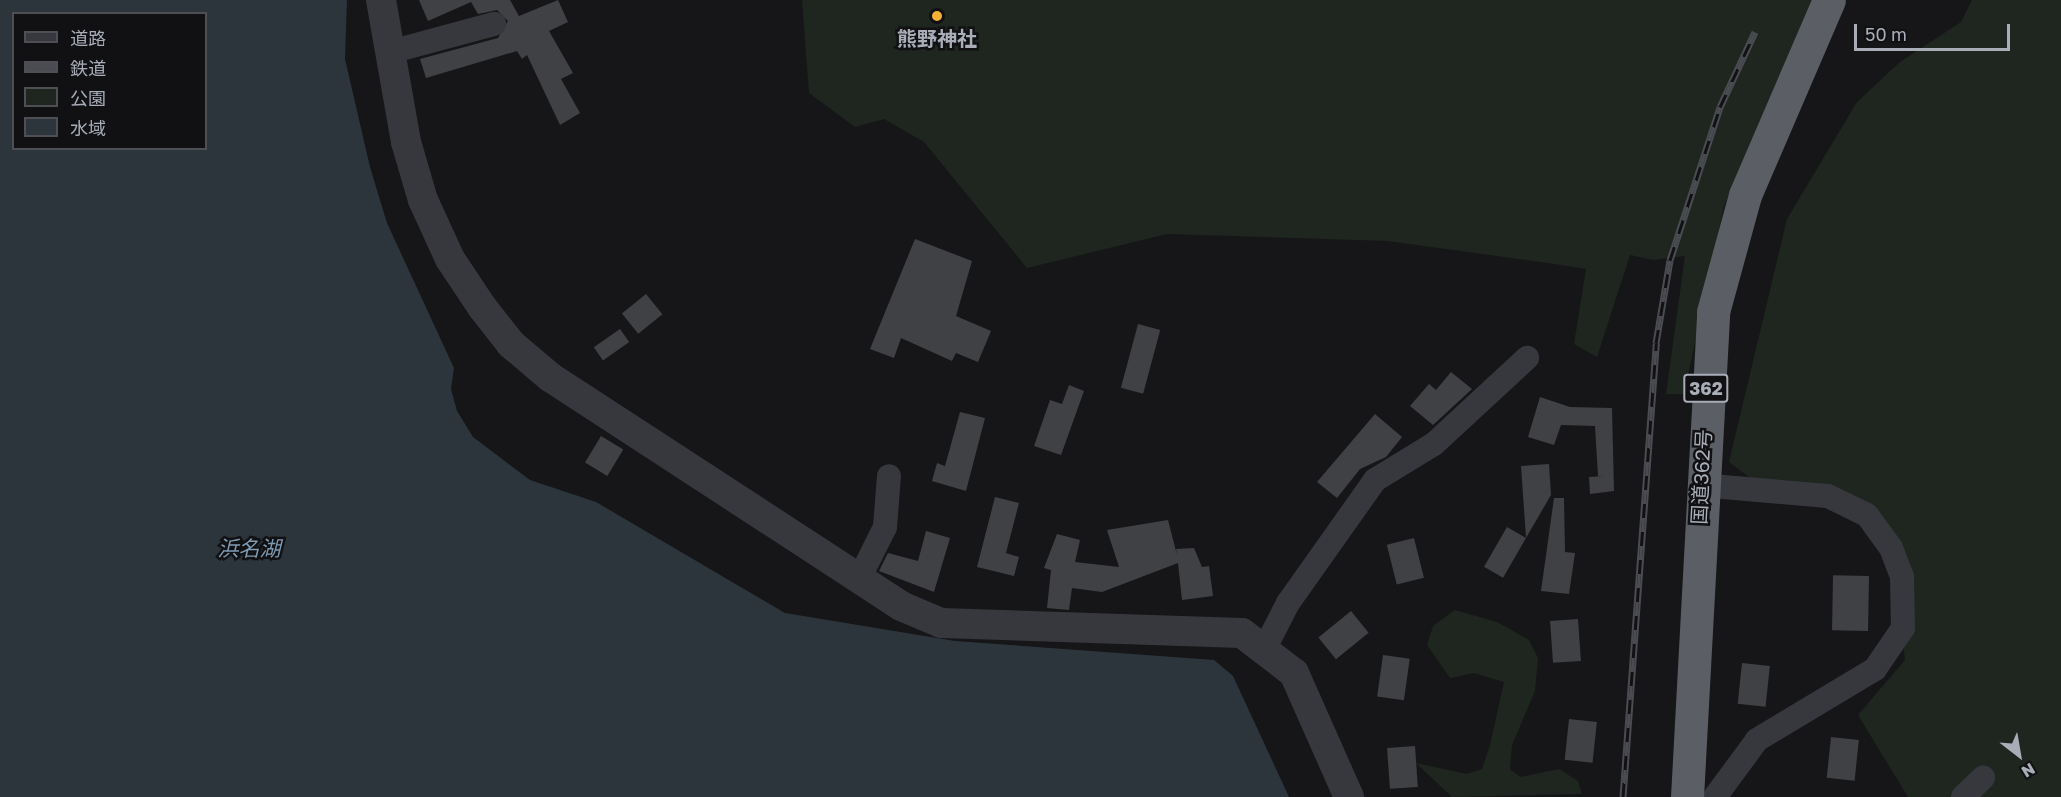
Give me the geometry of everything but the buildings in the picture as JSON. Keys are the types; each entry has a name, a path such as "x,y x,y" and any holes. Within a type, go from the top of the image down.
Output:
{"highway":[{"name":"国道362号","path":"1687,797 1701,485 1713,312 1745,195 1829,0"}],"street":[{"path":"381,0 390,52 423,200 450,259 511,344 550,377 859,579 941,623 1242,633 1266,646 1294,673 1349,797"},
{"path":"390,52 494,24"},
{"path":"1266,646 1288,603 1375,480 1434,444 1527,358"},
{"path":"859,579 885,527 889,476"},
{"path":"1701,485 1828,496 1867,515 1891,548 1902,577 1903,628 1875,669 1757,740 1715,797"},
{"path":"1963,797 1983,778"}],"green space":[{"path":"802,0 1815,0 1724,206 1684,394 1666,394 1685,256 1653,260 1630,255 1597,357 1574,344 1586,269 1548,263 1388,241 1167,234 1027,268 924,142 884,119 855,127 809,93"},
{"path":"1972,0 2061,0 2061,797 1908,797 1858,715 1905,660 1891,548 1828,496 1749,477 1729,462 1787,219 1857,102 1900,62 1961,22"},
{"path":"1455,610 1497,622 1529,640 1538,658 1535,691 1512,745 1510,769 1520,777 1559,769 1578,781 1582,794 1452,797 1416,763 1467,774 1482,769 1490,745 1504,682 1474,673 1450,678 1427,645 1433,626"}],"water":[{"name":"浜名湖","path":"0,0 347,0 345,59 370,167 387,223 454,368 451,389 457,411 473,437 530,480 596,502 785,613 955,641 1214,660 1233,676 1289,797 0,797"}],"railway":[{"path":"1623,797 1656,343 1670,260 1720,107 1755,32"}],"place":[{"name":"熊野神社","path":"937,16"}]}
